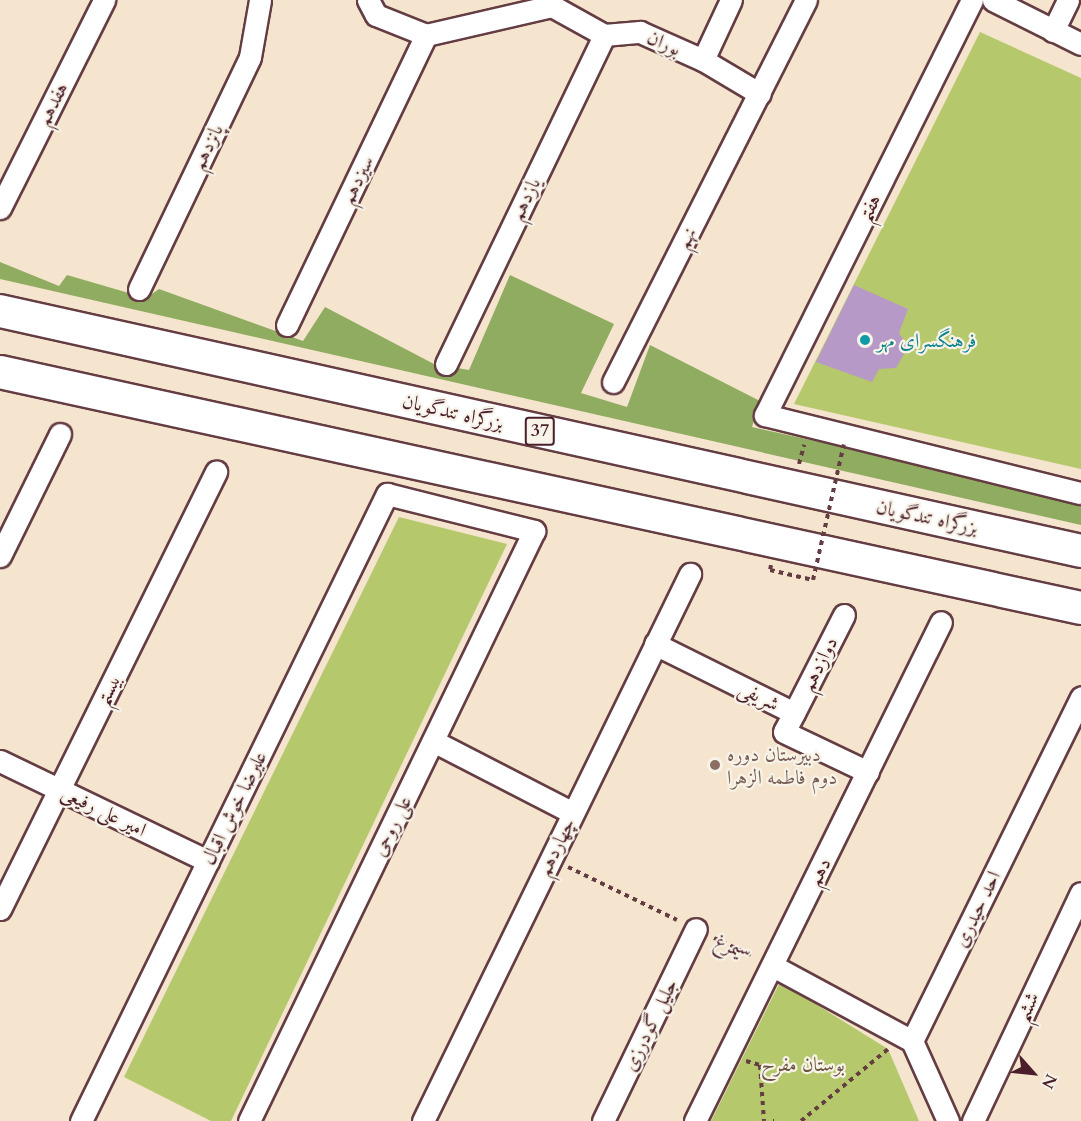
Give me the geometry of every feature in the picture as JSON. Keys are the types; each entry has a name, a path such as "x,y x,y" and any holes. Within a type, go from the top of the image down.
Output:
{"highway":[{"name":"بزرگراه تندگویان","path":"0,311 1081,551"},
{"path":"0,372 1081,608"}],"street":[{"name":"هفدهم","path":"0,208 104,0"},
{"name":"پانزدهم","path":"139,289 250,57 260,0"},
{"path":"703,60 731,0"},
{"path":"760,94 806,0"},
{"name":"هفتم","path":"972,0 765,416 1081,493"},
{"path":"993,0 1081,44"},
{"path":"1053,31 1068,0"},
{"path":"376,5 426,34 554,3 604,35"},
{"name":"بوران","path":"604,35 640,32 703,60 760,94"},
{"name":"سیزدهم","path":"287,325 426,34"},
{"name":"یازدهم","path":"446,364 604,35"},
{"name":"نهم","path":"613,382 760,94"},
{"path":"0,556 60,434"},
{"name":"بیستم","path":"0,909 216,471"},
{"name":"علی روحی","path":"249,1121 534,531 387,494"},
{"name":"علیرضا خوش اقبال","path":"81,1121 387,494"},
{"name":"چهاردهم","path":"423,1121 690,574"},
{"name":"دوازدهم","path":"794,713 844,615"},
{"name":"دهم","path":"695,1121 941,622"},
{"name":"شریفی","path":"655,644 794,713 784,732 868,771"},
{"name":"احد حیدری","path":"912,1041 1081,698"},
{"path":"433,741 573,813"},
{"name":"امیر علی رفیعی","path":"0,761 208,861"},
{"name":"ششم","path":"973,1121 1081,893"},
{"name":"جلیل گودرزی","path":"603,1121 696,929"},
{"name":"سیمرغ","path":"773,966 912,1041"},
{"path":"912,1041 948,1121"}],"path":[{"path":"770,570 813,580 844,444"},
{"name":"سیمرغ","path":"551,858 773,966"},
{"path":"801,1121 888,1049"},
{"path":"741,1060 760,1065 764,1121"}],"green space":[{"path":"980,32 1081,78 1081,469 794,404"},
{"path":"0,262 59,286 67,275 146,298 159,289 303,341 325,307 434,364 469,370 510,275 614,324 581,393 627,407 650,345 760,401 752,427 1081,500 1081,525 0,279"},
{"path":"399,517 507,544 231,1121 211,1121 124,1077"},
{"name":"بوستان مفرح","path":"780,982 888,1049 919,1121 711,1121"}],"building":[{"name":"فرهنگسرای مهر","path":"854,285 908,309 899,333 908,347 896,368 879,369 872,382 816,362"}],"place":[{"name":"فرهنگسرای مهر","path":"865,340"},
{"name":"دبیرستان دوره دوم فاطمه الزهرا","path":"715,765"}]}
